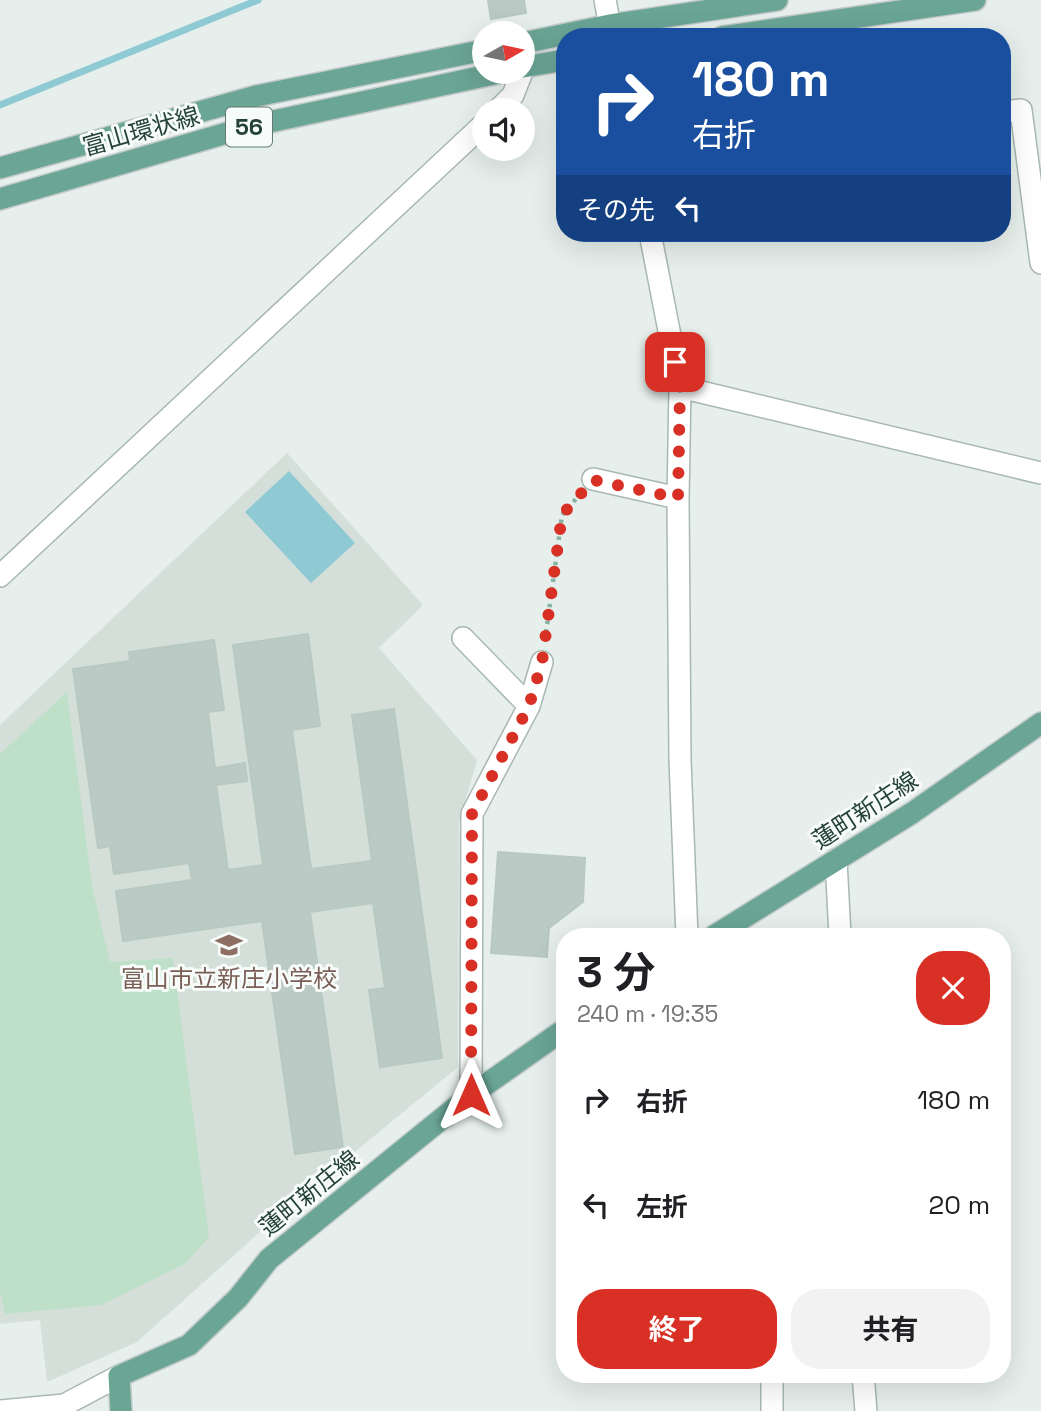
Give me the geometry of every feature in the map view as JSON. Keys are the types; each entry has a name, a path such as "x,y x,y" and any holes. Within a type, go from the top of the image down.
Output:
{"main road":[{"path":"627,28 777,0"},
{"path":"784,28 975,0"},
{"path":"536,41 556,38"},
{"name":"富山環状線","path":"0,168 256,96 472,53"},
{"path":"536,67 556,62"},
{"name":"富山環状線","path":"0,200 251,126 472,79"},
{"name":"蓮町新庄線","path":"727,928 912,813 1041,723"},
{"name":"蓮町新庄線","path":"119,1376 189,1345 238,1298 269,1259 471,1095 556,1035"},
{"path":"119,1376 121,1411"}],"street":[{"path":"605,0 610,28"},
{"path":"1022,110 1041,263"},
{"path":"0,576 472,135"},
{"path":"652,242 680,387 680,760 687,928"},
{"path":"680,387 1041,473"},
{"path":"593,480 678,498"},
{"path":"463,638 529,706"},
{"path":"471,1095 472,814 529,706 542,662"},
{"path":"836,860 840,928"},
{"path":"0,1411 64,1405 119,1376"},
{"path":"772,1383 772,1411"},
{"path":"864,1383 866,1411"}],"path":[{"path":"542,662 562,515 593,480"}],"shaded area":[{"name":"富山市立新庄小学校","path":"287,453 423,605 379,648 477,760 459,823 458,1067 289,1206 137,1342 47,1382 40,1320 0,1324 0,725"}],"green space":[{"path":"67,692 92,886 110,962 173,958 209,1237 185,1264 101,1305 5,1314 0,1291 0,754"}],"water":[{"path":"289,471 355,543 311,583 245,512"}],"building":[{"path":"488,0 524,0 526,13 491,19"},
{"path":"308,634 320,726 292,730 311,869 372,861 352,715 394,709 442,1058 380,1067 369,990 385,988 373,903 310,912 343,1147 295,1154 262,921 123,941 116,891 192,880 189,863 114,874 110,846 98,848 73,669 130,661 129,652 214,640 224,710 208,712 215,768 245,763 247,781 216,785 228,870 263,865 233,645"},
{"path":"498,852 585,858 583,902 549,928 547,957 491,953"}],"waterway":[{"path":"0,105 258,0"}],"place":[{"name":"富山市立新庄小学校","path":"229,945"}],"route":[{"path":"471,1095 472,814 529,706 542,662 562,515 593,480 678,498 680,387 675,362"}]}
